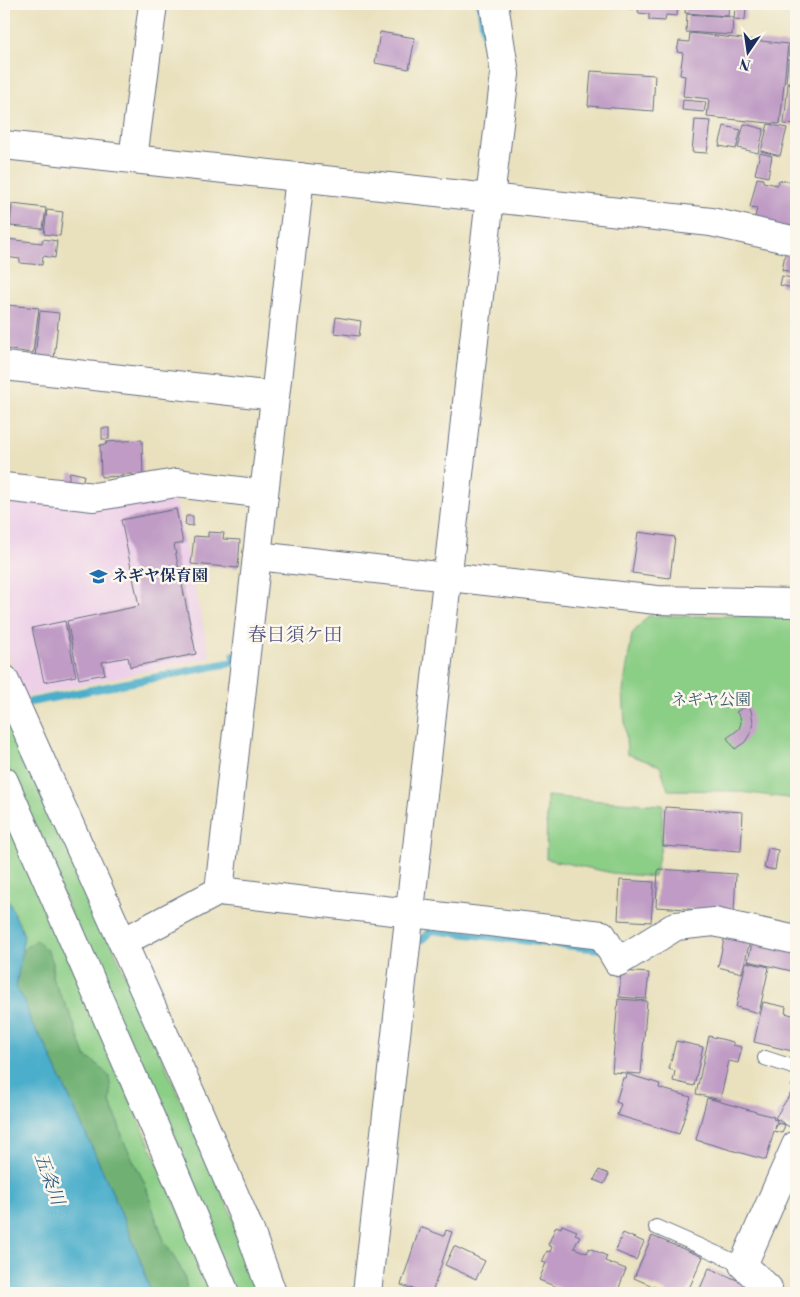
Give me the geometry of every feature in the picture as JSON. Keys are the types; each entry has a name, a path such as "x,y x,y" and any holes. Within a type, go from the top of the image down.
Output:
{"street":[{"path":"133,159 153,4"},
{"path":"367,1293 505,74 494,4"},
{"path":"4,145 711,222 796,241"},
{"path":"219,891 300,177"},
{"path":"4,366 275,396"},
{"path":"4,487 94,497 176,483 264,494"},
{"path":"257,556 657,600 796,603"},
{"path":"4,679 195,1103 250,1231 272,1293"},
{"path":"4,781 225,1293"},
{"path":"123,942 219,891 602,935 618,962 676,926 714,922 796,940"},
{"path":"766,1293 768,1288 743,1265 796,1145"}],"lane":[{"path":"764,1058 796,1068"},
{"path":"656,1227 743,1265"}],"shaded area":[{"name":"ネギヤ保育園","path":"174,492 210,658 25,697 4,645 4,496"}],"green space":[{"name":"ネギヤ公園","path":"648,616 796,616 796,799 733,791 668,790 660,766 627,754 623,691 632,634"},
{"path":"4,702 244,1242 262,1293 235,1293 4,758"},
{"path":"547,796 663,805 661,848 654,877 612,873 546,859"},
{"path":"4,808 214,1293 188,1293 183,1272 165,1243 145,1184 124,1142 110,1103 111,1091 98,1065 85,1056 71,1016 52,978 53,962 26,947 20,960 24,935 8,900 4,899"},
{"path":"37,940 47,950 53,962 52,978 71,1016 85,1056 109,1076 110,1103 124,1142 145,1184 165,1243 183,1272 188,1293 151,1293 140,1259 110,1187 46,1046 31,1023 25,1002 16,988 20,960 26,947"}],"water":[{"name":"五条川","path":"4,899 8,900 24,935 16,988 25,1001 31,1023 46,1046 110,1187 140,1259 151,1293 4,1293"}],"building":[{"path":"606,4 634,4 634,9 606,7"},
{"path":"639,4 678,4 677,16 666,15 665,21 649,20 649,14 638,13"},
{"path":"686,4 729,4 728,16 685,13"},
{"path":"735,7 746,8 745,20 734,19"},
{"path":"687,14 733,17 732,35 686,32"},
{"path":"380,32 415,38 409,69 375,63"},
{"path":"690,33 788,44 780,124 707,117 709,99 683,96 685,76 680,75 683,53 677,52 679,41 689,42"},
{"path":"790,43 796,43 795,83 786,82"},
{"path":"591,71 655,75 653,111 588,106"},
{"path":"788,84 796,85 796,125 784,124"},
{"path":"683,100 706,102 704,112 682,110"},
{"path":"695,120 711,121 707,153 692,152"},
{"path":"744,124 764,129 758,153 738,148"},
{"path":"768,124 787,128 780,156 761,151"},
{"path":"724,126 741,130 736,149 719,146"},
{"path":"760,153 772,156 768,177 755,174"},
{"path":"757,178 763,179 763,182 777,185 779,180 795,183 796,231 754,221 757,208 750,207"},
{"path":"12,204 46,208 43,229 10,226"},
{"path":"47,210 63,212 60,236 44,234"},
{"path":"7,239 42,243 43,239 57,241 55,258 43,256 42,265 20,263 20,259 5,257"},
{"path":"786,249 796,251 796,273 782,270"},
{"path":"782,276 796,279 796,289 780,285"},
{"path":"4,300 7,301 7,305 39,308 33,353 4,349"},
{"path":"40,311 59,313 54,359 35,357"},
{"path":"336,317 361,321 359,336 334,333"},
{"path":"102,428 109,428 109,439 102,439"},
{"path":"142,440 143,480 133,480 133,474 101,477 100,445 107,444 106,442"},
{"path":"70,472 84,475 82,485 68,482"},
{"path":"176,509 183,543 174,545 196,654 130,667 128,657 102,662 105,674 79,679 67,621 139,606 121,520"},
{"path":"186,516 193,516 193,526 185,525"},
{"path":"208,532 224,533 223,539 240,540 238,568 191,564 194,536 208,537"},
{"path":"638,532 675,537 670,578 632,573"},
{"path":"65,621 76,676 44,682 32,628"},
{"path":"747,705 751,710 753,722 751,732 745,742 735,749 727,738 739,729 741,723 740,716 736,712"},
{"path":"665,807 743,812 741,851 663,846"},
{"path":"768,848 778,850 775,870 764,868"},
{"path":"658,869 736,874 734,912 656,907"},
{"path":"620,880 654,882 651,922 618,920"},
{"path":"725,935 750,941 742,973 718,967"},
{"path":"753,939 796,949 796,972 748,961"},
{"path":"746,962 769,967 759,1013 736,1007"},
{"path":"621,971 649,973 646,999 619,997"},
{"path":"618,999 647,1001 641,1074 612,1072"},
{"path":"763,1002 786,1007 785,1013 796,1016 796,1052 754,1042"},
{"path":"709,1036 733,1042 733,1045 742,1047 738,1063 729,1061 720,1100 696,1094"},
{"path":"676,1041 703,1047 694,1086 673,1081 675,1071 669,1069"},
{"path":"627,1074 660,1084 659,1088 691,1097 679,1134 617,1115 621,1104 616,1102 623,1078 626,1078"},
{"path":"796,1077 796,1131 775,1118 794,1088 791,1086"},
{"path":"707,1098 774,1117 773,1119 777,1120 775,1129 778,1123 785,1125 782,1133 774,1131 766,1160 696,1140"},
{"path":"599,1170 609,1174 604,1184 594,1180"},
{"path":"562,1225 577,1231 575,1234 580,1236 574,1248 587,1253 589,1248 607,1256 605,1261 626,1269 617,1293 572,1293 539,1280 546,1263 542,1262 547,1251 550,1252 552,1247 548,1245 556,1226 561,1228"},
{"path":"420,1227 444,1236 446,1230 452,1232 432,1293 401,1285"},
{"path":"623,1233 644,1242 636,1260 615,1251"},
{"path":"652,1236 703,1257 687,1293 669,1293 634,1278"},
{"path":"454,1246 485,1261 476,1279 445,1265"},
{"path":"709,1268 751,1286 748,1293 698,1293"}],"waterway":[{"path":"480,4 491,76 485,125"},
{"path":"31,702 234,662 234,655"},
{"path":"422,939 432,930 600,949"}],"place":[{"name":"ネギヤ保育園","path":"98,576"}],"district":[{"name":"春日須ケ田","path":"295,635"}]}
